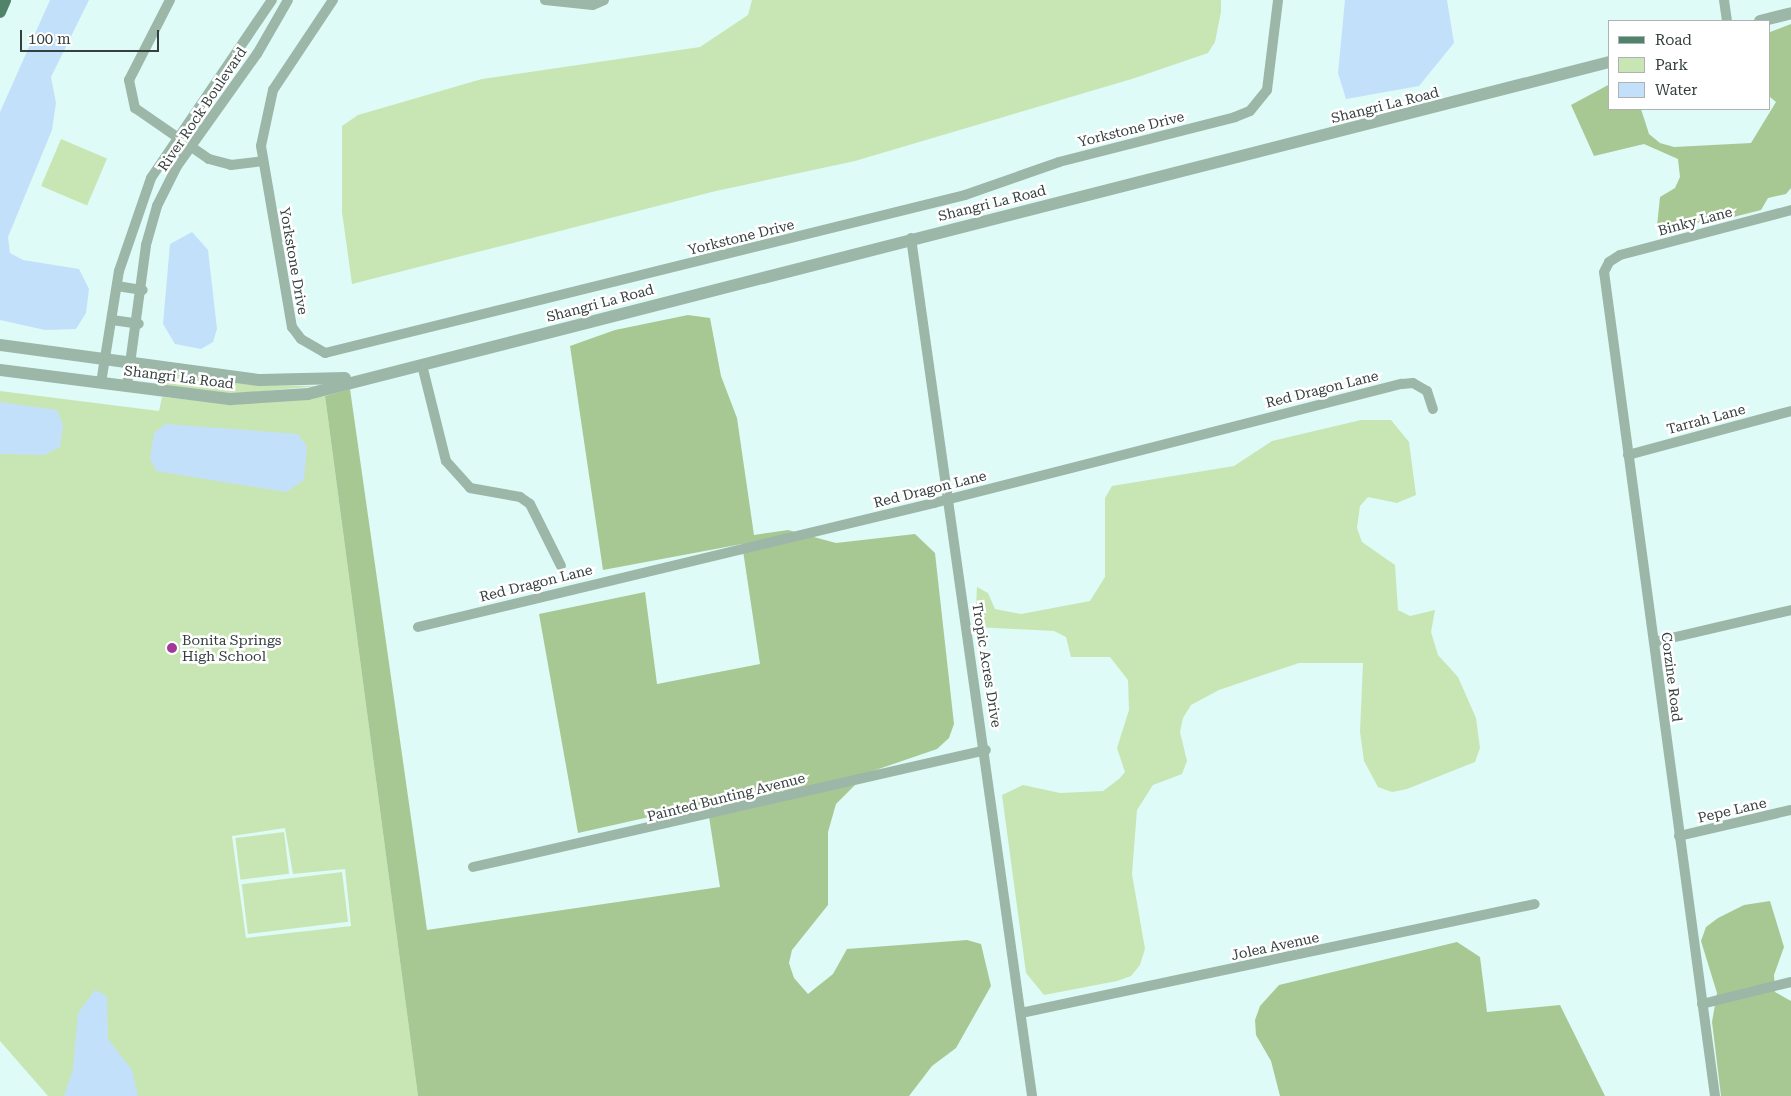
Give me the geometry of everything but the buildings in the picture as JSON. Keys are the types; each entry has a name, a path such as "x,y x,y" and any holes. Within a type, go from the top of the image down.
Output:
{"main road":[{"path":"0,12 5,0"}],"street":[{"path":"170,0 140,56 129,88 135,108 190,147 221,163 263,161"},
{"name":"River Rock Boulevard","path":"101,383 117,286 151,178 175,137 232,63 272,0"},
{"name":"River Rock Boulevard","path":"127,386 139,324 146,245 157,206 190,147 256,54 288,0"},
{"name":"Yorkstone Drive","path":"333,0 273,90 264,120 263,161 292,326 313,348 338,352 965,195 1059,162 1235,117 1250,111 1267,90 1278,0"},
{"path":"546,0 593,5 604,0"},
{"path":"1724,0 1727,20"},
{"path":"1764,20 1791,13"},
{"name":"Shangri La Road","path":"0,370 175,394 269,398 308,394 911,238 1608,63"},
{"name":"Binky Lane","path":"1608,262 1791,210"},
{"name":"Tropic Acres Drive","path":"911,238 947,499 986,750 1032,1096"},
{"name":"Corzine Road","path":"1608,262 1604,283 1715,1096"},
{"path":"117,286 143,290"},
{"path":"112,320 139,324"},
{"name":"Shangri La Road","path":"0,345 260,380 307,382 383,375"},
{"path":"422,365 446,461 470,488 520,497 530,504 561,566"},
{"name":"Red Dragon Lane","path":"418,627 947,499 1402,384 1413,383 1427,391 1433,409"},
{"name":"Tarrah Lane","path":"1628,455 1791,411"},
{"path":"1654,642 1791,610"},
{"name":"Painted Bunting Avenue","path":"473,867 986,750"},
{"name":"Pepe Lane","path":"1679,836 1791,810"},
{"name":"Jolea Avenue","path":"1021,1013 1535,904"},
{"path":"1702,1004 1791,982"}],"green space":[{"path":"752,0 1221,0 1221,12 1215,42 1208,53 1135,78 855,161 716,191 352,284 342,212 342,126 358,115 482,79 700,47 748,15"},
{"path":"1791,24 1791,188 1786,194 1768,198 1761,210 1702,225 1695,221 1657,226 1660,197 1675,188 1680,177 1678,159 1644,144 1594,156 1571,105 1608,85 1608,110 1641,110 1649,134 1660,143 1674,147 1751,143 1776,102 1771,98 1771,32"},
{"path":"61,139 107,159 87,205 41,186"},
{"path":"688,315 710,318 721,376 737,418 754,535 788,530 836,543 915,534 935,553 954,724 949,738 937,749 867,773 836,804 828,832 828,905 792,950 789,963 794,978 808,994 833,974 847,949 967,940 981,944 991,986 956,1048 932,1066 909,1096 418,1096 325,396 350,389 427,930 720,887 707,804 578,833 539,614 645,592 657,684 760,664 742,544 603,570 570,346 615,330"},
{"path":"167,372 259,385 319,386 231,394 164,387"},
{"path":"0,391 159,411 162,397 231,404 325,396 418,1096 48,1096 0,1041","holes":["285,828 293,874 345,869 351,926 246,938 232,836"]},
{"path":"1361,420 1391,420 1409,442 1416,495 1397,503 1368,497 1360,506 1357,528 1362,542 1395,565 1398,610 1410,616 1435,610 1431,632 1438,655 1458,677 1476,718 1480,748 1475,762 1407,789 1392,792 1378,787 1364,761 1360,732 1363,663 1299,663 1219,690 1191,705 1183,718 1180,732 1187,761 1182,774 1153,785 1137,810 1132,874 1145,949 1140,965 1131,976 1117,981 1044,995 1026,973 1002,795 1023,785 1060,793 1103,791 1119,779 1125,772 1117,748 1129,710 1128,680 1110,657 1071,657 1066,637 1054,631 975,627 977,587 988,593 995,609 1021,614 1090,601 1105,577 1105,498 1112,486 1234,466 1272,441"},
{"path":"284,832 289,874 240,880 235,838"},
{"path":"342,872 348,922 248,934 242,884"},
{"path":"1770,901 1784,947 1774,975 1775,992 1791,1001 1791,1096 1721,1096 1712,1022 1717,993 1701,941 1706,927 1718,918 1744,905"},
{"path":"1457,942 1480,957 1487,1012 1560,1005 1605,1096 1280,1096 1271,1061 1256,1035 1255,1020 1260,1006 1279,985"}],"water":[{"path":"50,0 89,0 51,77 56,103 52,130 8,237 10,253 23,260 79,269 89,289 86,313 76,329 45,330 0,320 0,112"},
{"path":"1345,0 1447,0 1454,43 1419,86 1346,99 1338,73"},
{"path":"192,232 208,250 217,329 213,342 201,349 175,344 163,324 170,244"},
{"path":"0,402 57,410 63,425 60,447 44,455 0,454"},
{"path":"165,424 298,434 307,447 304,480 286,492 156,471 150,458 154,433"},
{"path":"95,990 107,996 108,1039 132,1070 138,1096 64,1096 73,1069 78,1013"}],"place":[{"name":"Bonita Springs High School","path":"172,648"}]}
